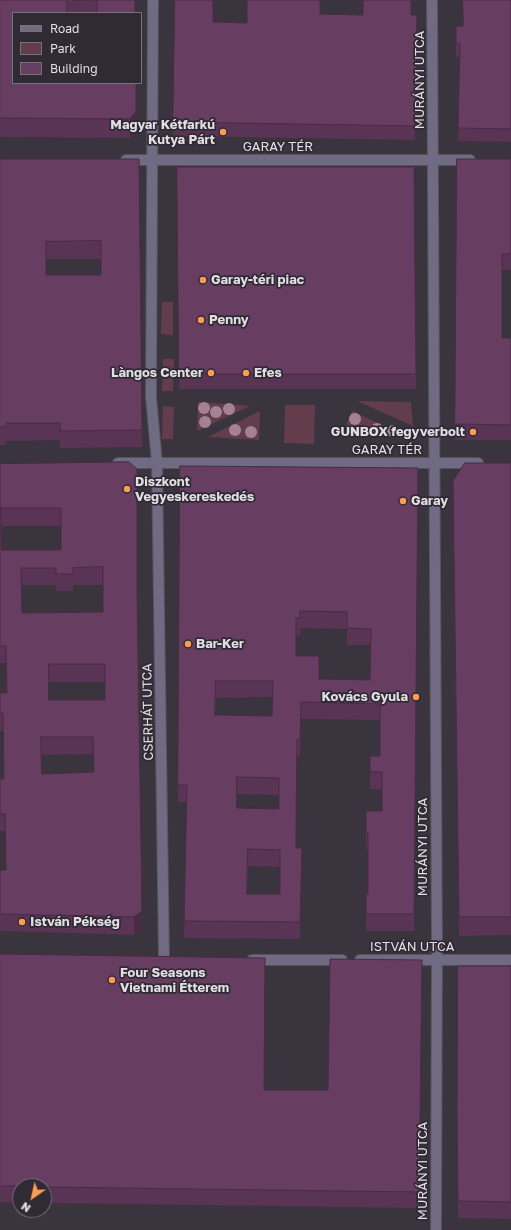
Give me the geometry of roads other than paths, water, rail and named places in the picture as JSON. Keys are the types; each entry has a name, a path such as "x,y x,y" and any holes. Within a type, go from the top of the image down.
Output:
{"street":[{"path":"153,0 151,397 157,463"},
{"name":"MURÁNYI UTCA","path":"432,0 433,160"},
{"name":"GARAY TÉR","path":"110,464 434,463 433,160 114,160"},
{"path":"433,160 480,160"},
{"name":"CSERHÁT UTCA","path":"157,463 164,960"},
{"path":"434,463 488,464"},
{"name":"MURÁNYI UTCA","path":"434,463 437,960 436,1230"},
{"name":"ISTVÁN UTCA","path":"244,960 511,960"}],"place":[{"name":"Magyar Kétfarkú Kutya Párt","path":"223,132"},
{"name":"Garay-téri piac","path":"203,280"},
{"name":"Penny","path":"201,320"},
{"name":"Làngos Center","path":"211,373"},
{"name":"Efes","path":"246,373"},
{"name":"GUNBOX fegyverbolt","path":"473,432"},
{"name":"Diszkont Vegyeskereskedés","path":"127,489"},
{"name":"Garay","path":"403,501"},
{"name":"Bar-Ker","path":"188,644"},
{"name":"Kovács Gyula","path":"416,697"},
{"name":"István Pékség","path":"22,922"},
{"name":"Four Seasons Vietnami Étterem","path":"112,980"}]}
